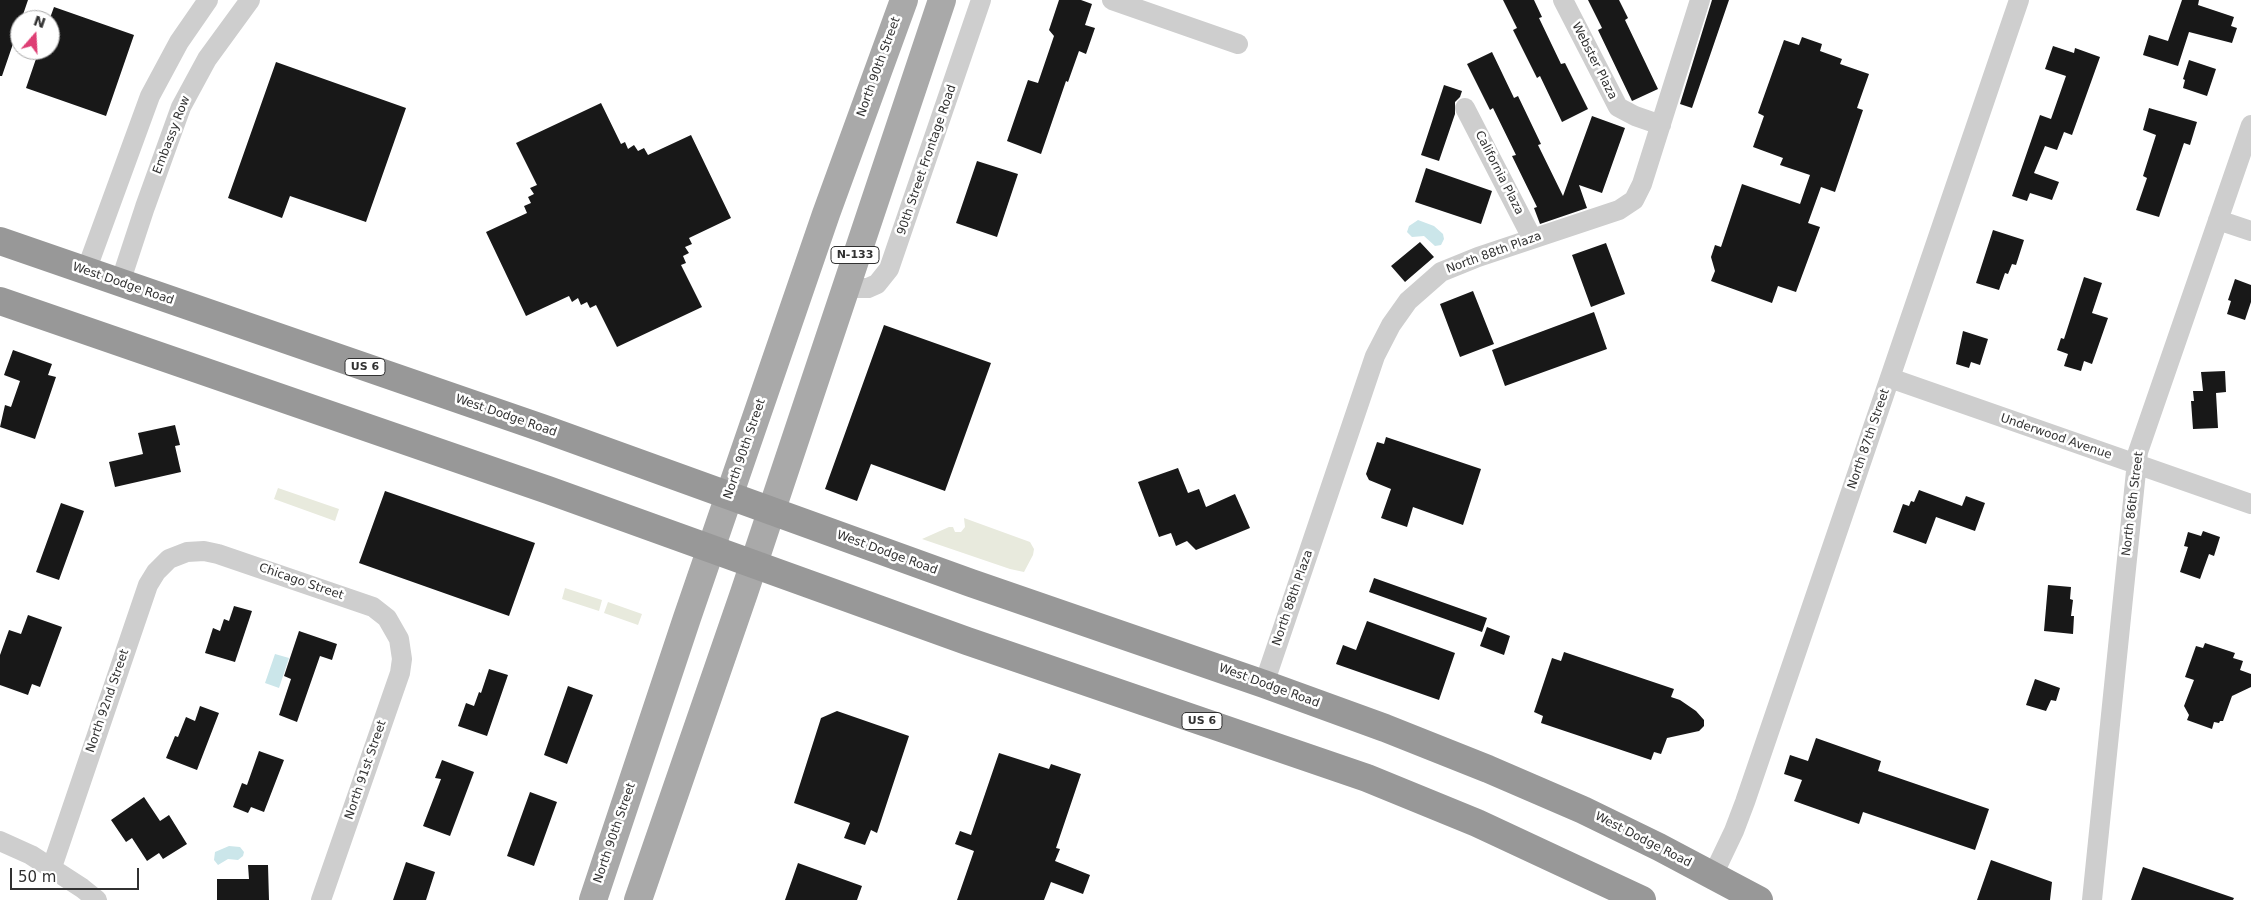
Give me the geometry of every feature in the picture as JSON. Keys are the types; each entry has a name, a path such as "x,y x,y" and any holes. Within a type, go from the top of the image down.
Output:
{"highway":[{"name":"West Dodge Road","path":"0,241 542,428 971,583 1264,684 1385,728 1536,789 1713,875 1759,900"},
{"name":"US 6","path":"0,301 711,547 966,640 1367,778 1493,830 1642,900"}],"main road":[{"name":"North 90th Street","path":"593,900 711,547 826,214 904,0"},
{"name":"N-133","path":"754,563 844,288 942,0"},
{"path":"638,900 754,563"}],"street":[{"path":"86,271 135,134 161,74 179,42 208,0"},
{"name":"Embassy Row","path":"120,283 168,141 189,91 216,45 250,0"},
{"name":"90th Street Frontage Road","path":"844,288 868,288 877,284 889,269 981,0"},
{"path":"1112,0 1238,44"},
{"name":"Webster Plaza","path":"1563,0 1618,107 1634,116 1661,125"},
{"name":"North 88th Plaza","path":"1264,684 1375,356 1391,325 1408,301 1442,272 1462,262 1629,205 1640,190 1700,0"},
{"name":"North 87th Street","path":"1713,875 1746,802 2019,0"},
{"path":"161,74 189,91"},
{"name":"California Plaza","path":"1465,108 1532,238"},
{"name":"North 86th Street","path":"2092,900 2136,464 2142,439 2251,125"},
{"path":"2218,220 2251,231"},
{"name":"Underwood Avenue","path":"1890,378 2251,504"},
{"name":"Chicago Street","path":"187,552 197,550 218,554 373,607 387,618 399,639"},
{"name":"North 92nd Street","path":"52,867 148,585 163,564 169,559 187,552"},
{"name":"North 91st Street","path":"321,900 400,673 402,659 399,639"},
{"path":"0,841 32,855 52,867 97,900"}],"shaded area":[{"path":"278,488 339,509 335,521 274,499"},
{"path":"964,518 1030,542 1034,549 1033,555 1024,572 922,539 949,527 953,527 955,532 961,532 965,527"},
{"path":"565,588 602,600 599,611 562,599"},
{"path":"608,602 642,614 638,625 604,613"}],"water":[{"path":"1418,220 1434,226 1443,234 1444,239 1441,245 1435,246 1424,236 1412,237 1407,232 1409,226"},
{"path":"275,654 289,658 279,688 265,683"},
{"path":"229,846 240,847 244,852 243,856 238,860 228,859 218,865 214,860 215,852"}],"building":[{"path":"0,0 28,0 25,10 10,10 10,53 2,76 0,76"},
{"path":"1059,0 1081,0 1092,4 1085,25 1095,28 1086,54 1079,51 1068,82 1066,81 1041,154 1007,141 1028,80 1038,83 1054,36 1049,30"},
{"path":"1503,0 1534,0 1542,17 1539,18 1561,64 1565,63 1588,109 1562,122 1540,76 1537,78 1513,30 1517,28"},
{"path":"1588,0 1619,0 1628,18 1625,20 1658,89 1632,101 1598,30 1602,28"},
{"path":"1712,0 1729,0 1692,108 1680,104"},
{"path":"2182,0 2199,0 2198,5 2234,17 2231,26 2237,28 2232,43 2189,32 2178,66 2143,55 2149,35 2168,41"},
{"path":"54,7 134,35 106,116 26,88 36,60 60,60 60,10 53,10"},
{"path":"1802,37 1822,44 1820,51 1842,59 1840,64 1869,74 1857,108 1863,110 1835,192 1821,187 1808,223 1820,227 1796,292 1778,286 1772,303 1711,281 1715,271 1711,257 1715,245 1721,247 1742,184 1800,204 1810,175 1780,165 1783,158 1753,147 1764,116 1758,113 1784,40 1799,45"},
{"path":"2053,46 2074,53 2075,48 2100,57 2072,135 2064,132 2057,150 2045,146 2034,173 2059,182 2052,200 2030,193 2027,201 2012,196 2040,115 2051,119 2066,76 2045,69"},
{"path":"1492,52 1514,98 1518,96 1541,144 1538,145 1563,196 1592,116 1625,128 1602,193 1579,185 1587,208 1540,224 1534,208 1537,207 1512,156 1516,155 1493,108 1490,110 1467,64"},
{"path":"2189,60 2216,69 2207,96 2183,88 2185,80 2183,79"},
{"path":"276,62 406,108 366,222 290,196 282,218 228,198"},
{"path":"1444,85 1462,91 1460,97 1455,102 1455,114 1439,161 1421,155"},
{"path":"601,103 621,144 625,142 628,149 634,145 638,151 644,148 648,155 691,135 731,218 689,238 692,244 685,247 689,253 683,256 686,263 681,265 702,307 617,347 596,305 590,308 587,302 581,305 578,298 572,302 569,296 526,316 486,232 527,213 524,206 531,203 528,197 534,194 530,188 537,185 516,143"},
{"path":"2149,108 2197,122 2190,145 2184,143 2159,217 2136,210 2147,178 2143,176 2156,135 2143,130"},
{"path":"977,161 1018,174 997,237 956,223"},
{"path":"1426,168 1492,191 1481,224 1415,202"},
{"path":"1993,230 2024,240 2016,265 2012,264 2008,274 2005,273 1999,290 1976,283"},
{"path":"1420,242 1434,257 1405,282 1391,266"},
{"path":"1606,243 1625,294 1591,307 1572,255"},
{"path":"2084,277 2102,283 2092,313 2108,318 2092,364 2084,361 2081,371 2064,366 2068,354 2057,350 2061,338 2064,339"},
{"path":"2235,279 2251,285 2251,302 2245,320 2227,314 2231,301 2228,300"},
{"path":"1473,291 1494,344 1460,357 1440,304"},
{"path":"1594,312 1607,349 1505,386 1492,350"},
{"path":"884,325 991,363 945,491 871,464 857,501 825,489"},
{"path":"1963,331 1988,339 1980,365 1971,362 1969,368 1956,364"},
{"path":"13,350 52,364 48,375 56,377 35,439 0,427 5,405 11,407 20,381 4,375"},
{"path":"2225,371 2226,392 2216,393 2218,428 2193,429 2191,401 2194,401 2193,391 2203,391 2201,372"},
{"path":"175,425 180,445 175,446 181,472 115,487 109,462 143,454 138,433"},
{"path":"1386,437 1481,469 1463,525 1413,507 1407,527 1381,518 1391,489 1369,480 1366,474 1377,442 1384,444"},
{"path":"1178,468 1188,493 1199,489 1206,507 1235,494 1250,528 1196,550 1187,541 1176,546 1171,533 1159,537 1138,482"},
{"path":"1919,490 1962,506 1966,496 1985,503 1975,531 1936,517 1926,544 1893,532 1903,504 1909,506 1911,501 1914,502"},
{"path":"385,491 535,543 509,616 359,563"},
{"path":"61,503 84,511 59,580 36,572"},
{"path":"2203,531 2220,537 2214,556 2209,554 2200,579 2180,572 2188,547 2184,546 2188,532 2201,536"},
{"path":"1374,578 1487,618 1482,632 1369,592"},
{"path":"2048,585 2071,587 2070,599 2073,600 2071,616 2074,616 2073,634 2044,631"},
{"path":"234,606 252,611 235,662 205,653 213,628 220,631 224,619 229,621"},
{"path":"28,615 62,627 40,687 32,684 28,695 0,685 0,655 9,630 21,634"},
{"path":"1367,621 1455,653 1439,700 1336,664 1343,645 1356,650"},
{"path":"1487,627 1510,636 1504,655 1480,646"},
{"path":"299,631 337,644 332,660 320,656 297,722 279,715 291,679 284,676"},
{"path":"2205,643 2235,653 2233,658 2243,661 2240,670 2251,674 2251,687 2232,696 2223,721 2219,723 2214,722 2212,729 2187,720 2189,715 2184,706 2194,680 2185,677 2196,646 2203,648"},
{"path":"1564,652 1674,689 1671,697 1680,700 1696,711 1704,720 1704,726 1699,731 1667,738 1661,754 1654,752 1651,760 1541,723 1543,716 1534,712 1552,658 1561,661"},
{"path":"489,669 508,675 487,736 458,726 466,703 474,706 479,692 481,693"},
{"path":"2035,679 2060,688 2056,701 2051,700 2046,711 2026,705"},
{"path":"568,686 593,695 567,764 544,755"},
{"path":"200,706 219,713 197,770 166,758 175,736 178,737 186,717 195,721"},
{"path":"837,711 909,736 877,833 871,830 865,845 844,838 850,823 794,803 821,718"},
{"path":"1816,738 1881,761 1878,771 1989,809 1975,850 1863,812 1859,824 1794,801 1802,780 1784,774 1790,755 1808,761"},
{"path":"259,751 284,760 264,812 251,807 248,813 233,807 242,783 247,785"},
{"path":"999,753 1049,769 1051,764 1081,774 1056,848 1060,849 1055,861 1090,875 1083,894 1051,882 1044,900 957,900 974,851 955,844 960,831 971,835"},
{"path":"442,760 474,772 450,836 423,826 441,779 435,778"},
{"path":"530,792 557,802 534,866 507,856"},
{"path":"144,797 160,821 169,815 187,844 163,859 159,853 147,861 132,838 126,842 111,820"},
{"path":"1991,860 2052,882 2050,900 1977,900"},
{"path":"406,862 435,872 426,900 393,900"},
{"path":"798,863 862,886 857,900 785,900"},
{"path":"248,865 268,865 269,900 217,900 217,879 249,879"},
{"path":"2143,867 2234,898 2233,900 2131,900"}]}
